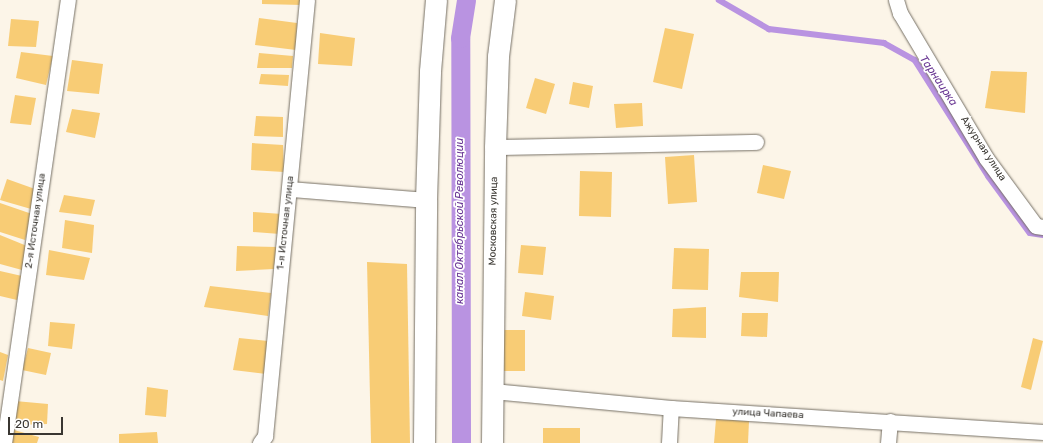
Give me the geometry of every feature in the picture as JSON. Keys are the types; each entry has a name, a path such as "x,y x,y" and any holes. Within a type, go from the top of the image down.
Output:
{"main road":[{"path":"424,443 426,200 430,71 436,0"},
{"name":"Московская улица","path":"492,443 495,147 498,56 505,0"}],"street":[{"name":"2-я Источная улица","path":"4,443 68,0"},
{"name":"1-я Источная улица","path":"260,443 266,436 290,189 306,0"},
{"name":"Ажурная улица","path":"896,0 900,12 986,158 1036,226 1043,227"},
{"path":"495,147 756,142"},
{"path":"290,189 426,200"},
{"name":"улица Чапаева","path":"492,392 671,408 1043,432"},
{"path":"669,443 671,408"},
{"path":"888,443 890,421"}],"building":[{"path":"262,0 302,0 302,5 262,4"},
{"path":"259,18 297,23 296,50 255,45"},
{"path":"11,19 39,21 36,47 8,46"},
{"path":"665,28 694,34 682,89 653,82"},
{"path":"320,33 355,38 352,66 318,64"},
{"path":"21,52 53,56 46,85 16,78"},
{"path":"259,53 293,56 292,68 257,68"},
{"path":"72,60 103,64 99,94 67,91"},
{"path":"991,71 1027,72 1025,113 985,108"},
{"path":"261,74 289,75 288,86 259,84"},
{"path":"535,78 555,84 546,114 526,108"},
{"path":"573,82 593,86 589,108 569,104"},
{"path":"15,95 36,98 31,125 10,123"},
{"path":"642,103 643,126 616,128 614,104"},
{"path":"72,109 100,113 95,138 66,132"},
{"path":"256,116 283,117 283,137 254,136"},
{"path":"252,143 283,145 284,172 251,170"},
{"path":"694,155 697,202 668,204 665,157"},
{"path":"763,165 791,171 784,199 757,193"},
{"path":"580,171 612,172 611,217 579,216"},
{"path":"7,179 35,189 31,209 0,200"},
{"path":"64,195 95,200 91,216 59,212"},
{"path":"0,203 32,214 25,240 0,232"},
{"path":"253,212 282,214 280,234 253,232"},
{"path":"65,220 94,225 92,253 62,248"},
{"path":"0,235 27,246 22,270 0,264"},
{"path":"521,245 546,247 543,275 518,273"},
{"path":"237,246 277,247 274,269 236,271"},
{"path":"674,248 709,249 708,290 672,289"},
{"path":"49,250 90,258 84,280 46,275"},
{"path":"367,262 407,264 410,443 371,443"},
{"path":"0,271 22,276 17,300 0,296"},
{"path":"741,272 779,272 778,302 739,297"},
{"path":"210,286 271,293 268,316 204,307"},
{"path":"525,292 554,296 551,320 522,316"},
{"path":"706,307 706,338 672,337 673,309"},
{"path":"742,313 768,313 767,337 741,336"},
{"path":"50,322 75,324 72,349 48,346"},
{"path":"501,330 525,330 525,371 501,371"},
{"path":"239,338 268,341 266,374 233,370"},
{"path":"1033,338 1043,341 1031,390 1021,387"},
{"path":"28,348 51,353 46,375 22,370"},
{"path":"0,352 8,355 3,381 0,380"},
{"path":"147,387 168,390 166,417 145,415"},
{"path":"15,401 48,404 47,424 16,425"},
{"path":"716,419 749,421 748,443 714,443"},
{"path":"543,428 580,428 580,443 543,443"},
{"path":"14,430 39,437 37,443 12,443"},
{"path":"157,432 158,443 119,443 119,434"}],"waterway":[{"name":"канал Октябрьской Революции","path":"461,443 460,38 466,0"},
{"name":"Тарнаирка","path":"719,0 769,29 884,43 915,60 989,177 1030,233 1043,235"}]}
